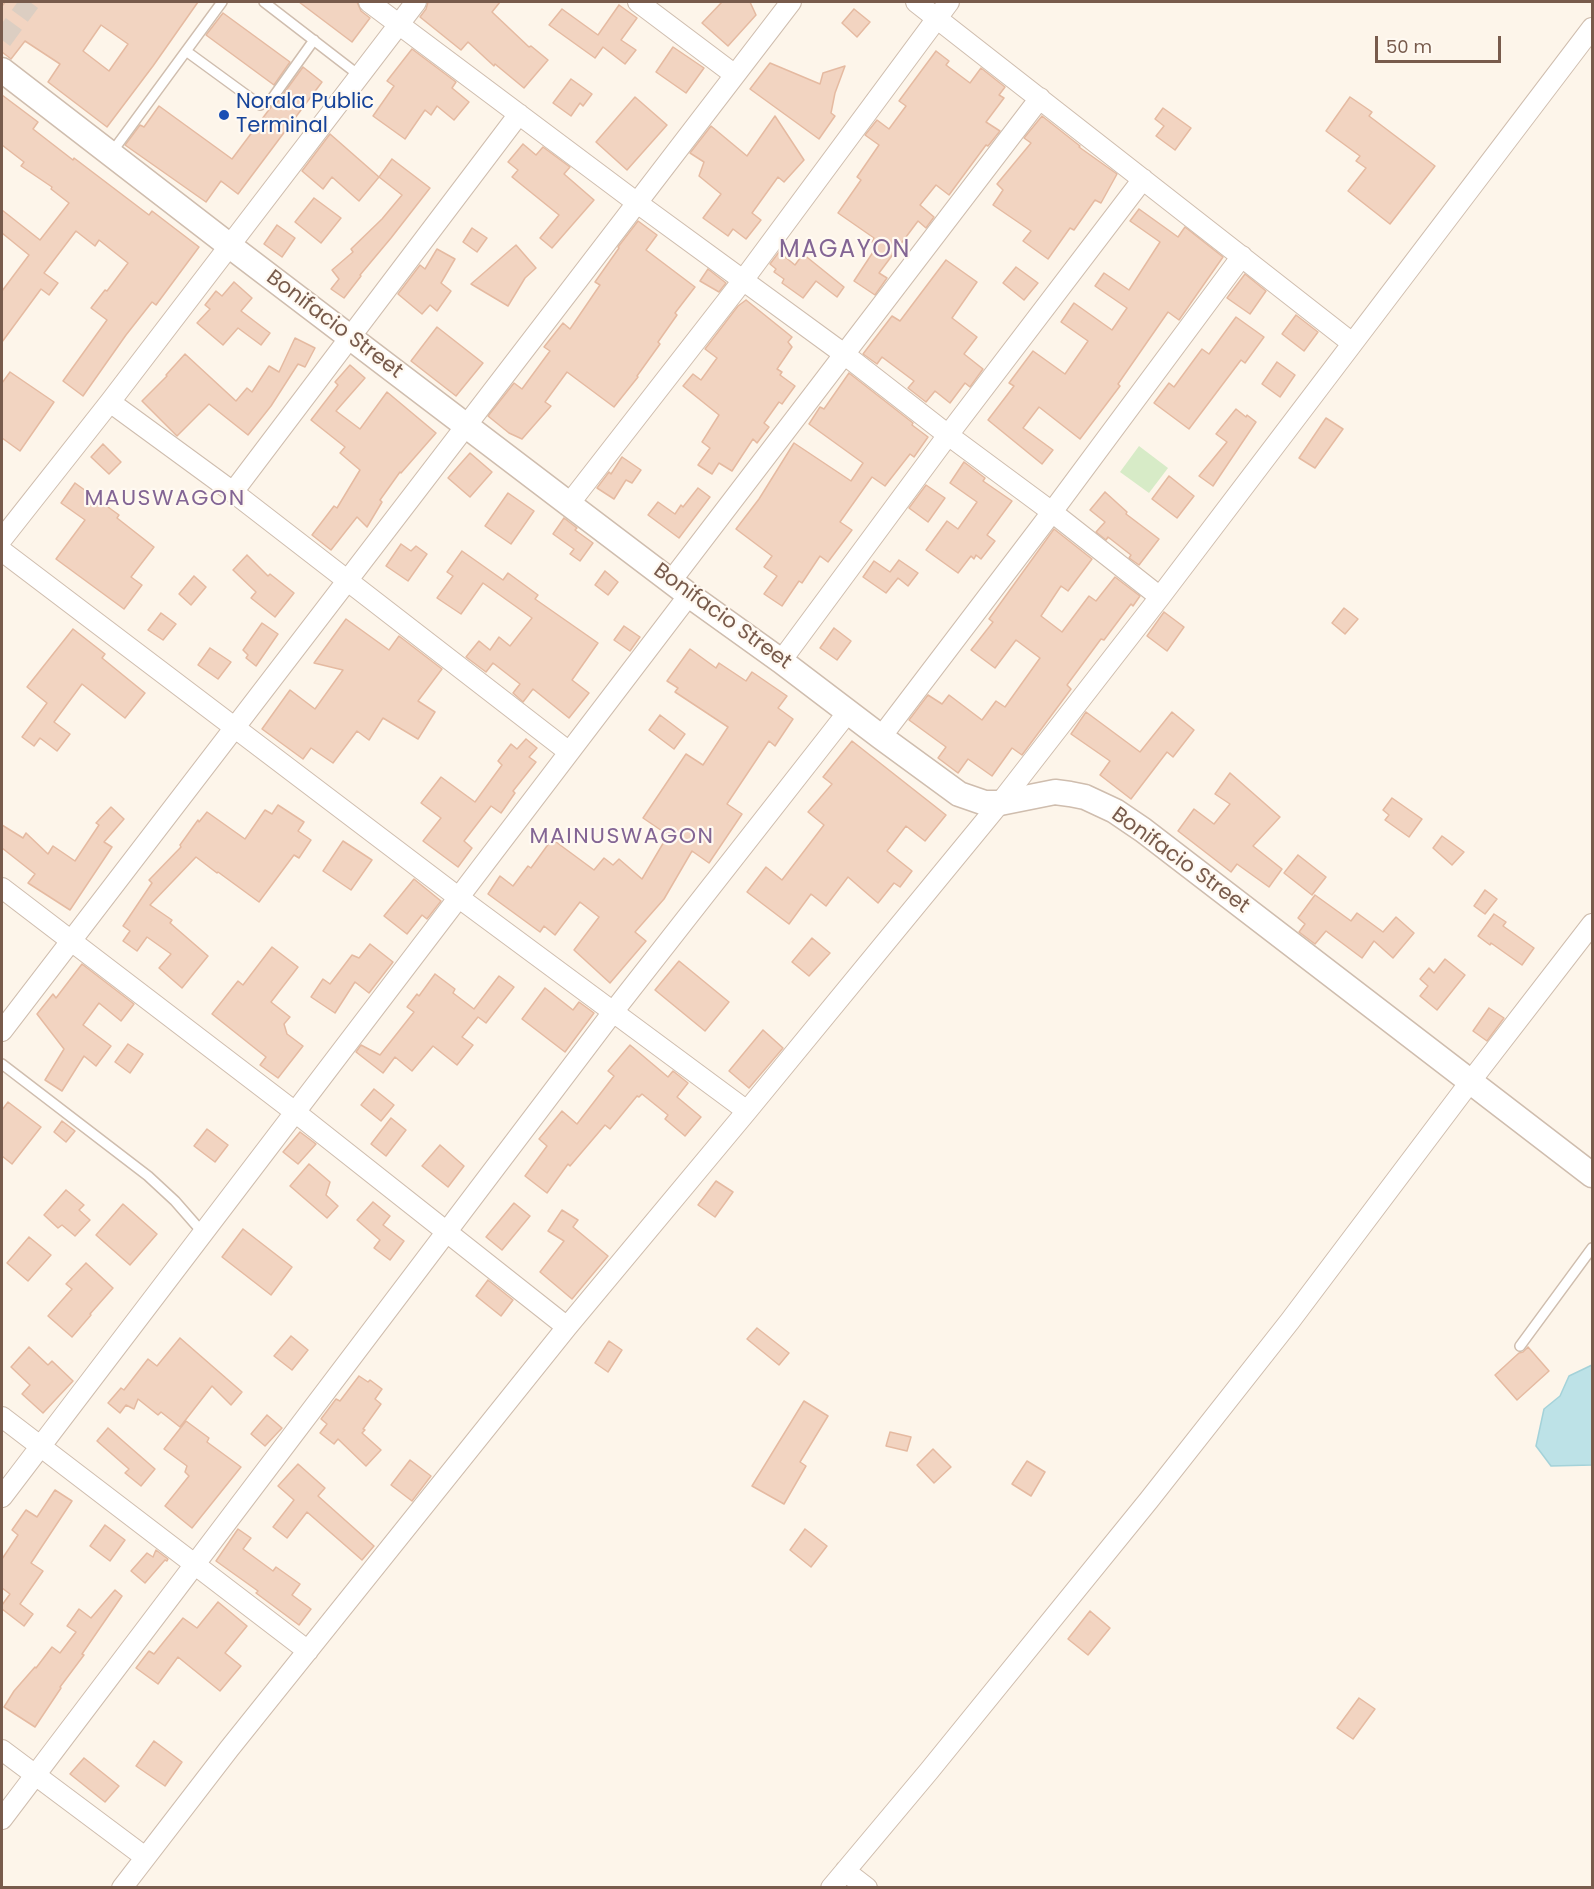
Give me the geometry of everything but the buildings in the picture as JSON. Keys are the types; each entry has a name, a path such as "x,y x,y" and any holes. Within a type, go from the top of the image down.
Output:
{"street":[{"path":"369,2 844,354 1160,597"},
{"path":"2,539 110,402 416,2"},
{"path":"638,2 735,75"},
{"path":"2,1031 790,2"},
{"path":"916,2 1352,343"},
{"path":"569,504 744,279 949,2"},
{"path":"122,1887 567,1327 1000,803 1160,597 1593,28"},
{"name":"Bonifacio Street","path":"2,70 680,588 959,794 985,803 1000,803 1055,792 1085,797 1115,811 1143,830 1593,1175"},
{"path":"2,1497 569,752 680,588 844,354 1040,98"},
{"path":"233,492 519,114"},
{"path":"781,661 948,435 1143,179"},
{"path":"880,737 1052,512 1242,256"},
{"path":"110,402 233,492 569,752"},
{"path":"2,551 458,897 747,1111"},
{"path":"2,1819 613,1012 848,712"},
{"path":"2,888 295,1112 567,1327"},
{"path":"831,1887 1149,1500 1290,1321 1470,1082 1593,924"},
{"path":"2,1417 308,1651"},
{"path":"2,1750 145,1857"},
{"path":"845,1871 867,1887"}],"lane":[{"path":"110,154 222,2"},
{"path":"264,2 360,76"},
{"path":"186,51 260,105 271,100 314,40"},
{"path":"2,1064 148,1176 175,1201 203,1233"},
{"path":"1520,1346 1593,1248"}],"green space":[{"path":"1139,446 1168,468 1149,493 1120,472"}],"water":[{"path":"1592,1365 1592,1465 1551,1466 1536,1446 1544,1409 1560,1396 1569,1376"}],"tunnel":[{"path":"2,40 30,2"}],"place":[{"name":"Norala Public Terminal","path":"224,115"}],"district":[{"name":"MAGAYON","path":"845,251"},
{"name":"MAUSWAGON","path":"165,499"},
{"name":"MAINUSWAGON","path":"622,837"}]}
